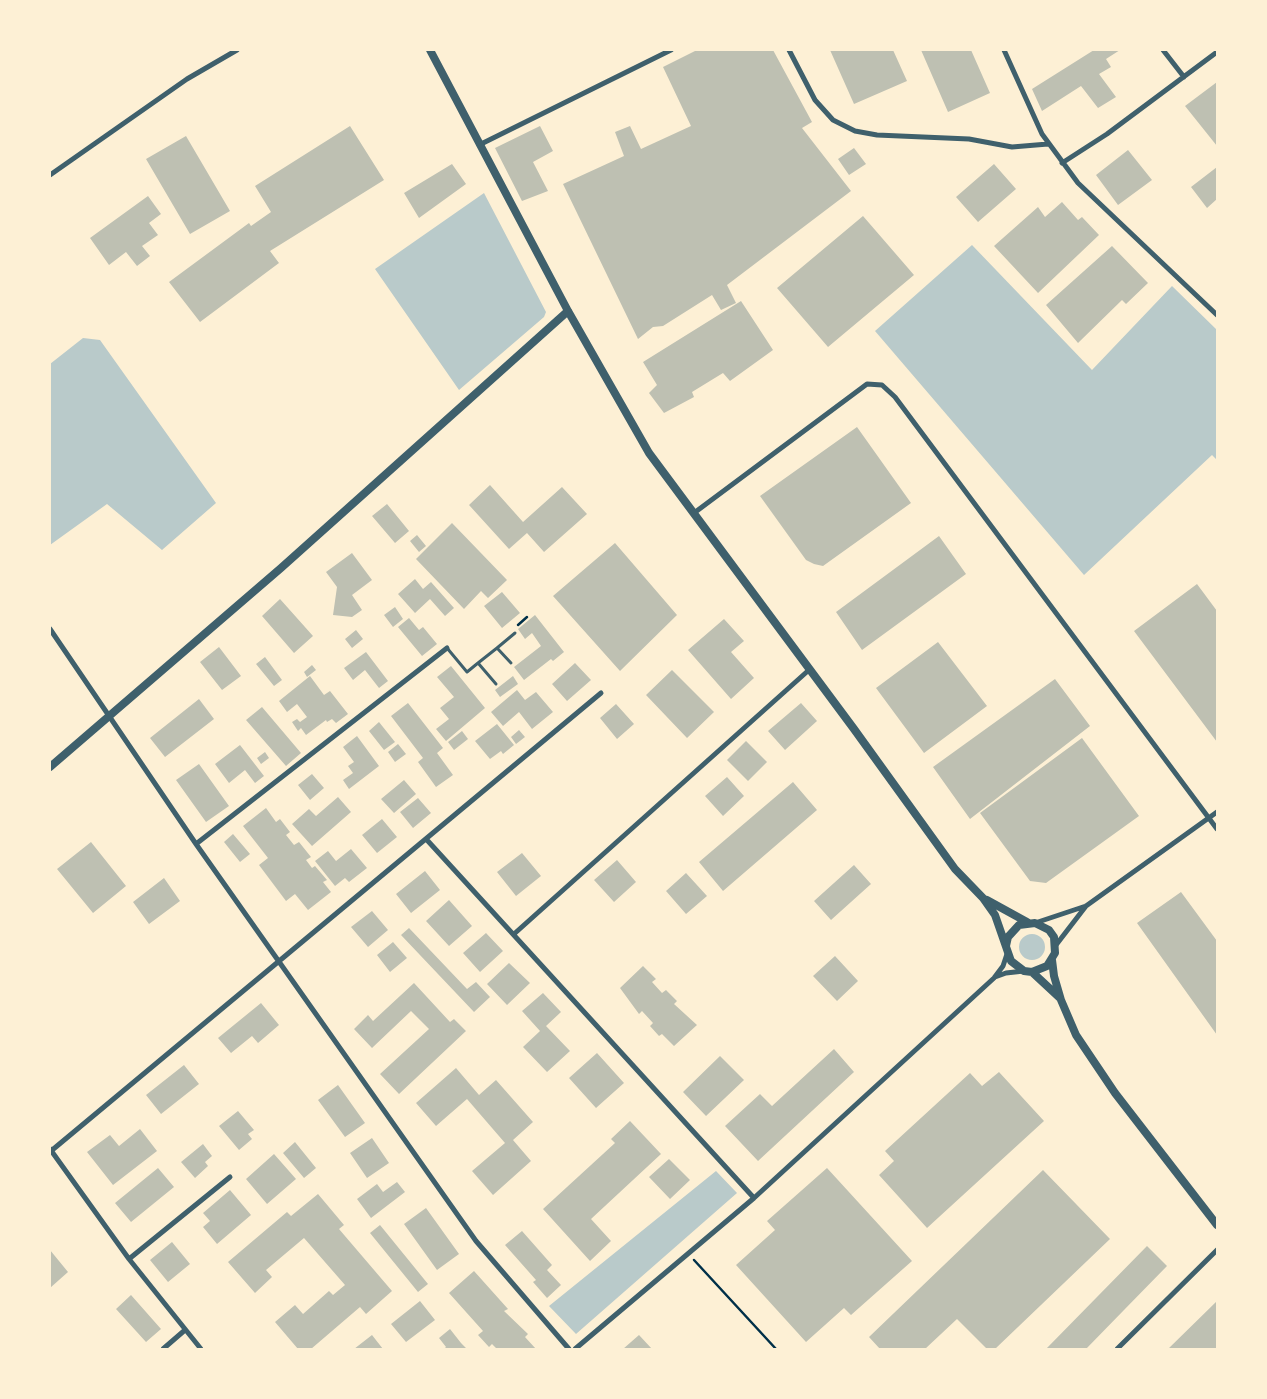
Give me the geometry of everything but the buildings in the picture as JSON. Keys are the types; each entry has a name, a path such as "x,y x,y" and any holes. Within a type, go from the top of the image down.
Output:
{"street":[{"path":"50,175 187,79 237,50"},
{"path":"430,50 568,311 649,454 810,669 955,869 983,898 994,915 1006,950 1016,968 1028,972 1061,1000"},
{"path":"479,145 672,50"},
{"path":"789,50 815,100 833,120 855,131 877,135 950,137 1012,147 1048,144"},
{"path":"1004,50 1048,144 1078,183 1217,315"},
{"path":"1163,50 1184,77"},
{"path":"1062,163 1107,134 1217,52"},
{"path":"50,767 109,714 281,568 568,311"},
{"path":"694,513 867,384 882,385 896,397 1217,829"},
{"path":"50,629 278,962 476,1241 569,1349"},
{"path":"196,844 448,648"},
{"path":"514,934 810,669"},
{"path":"202,1349 129,1259 51,1150 428,840 602,694"},
{"path":"1217,812 1086,906 1056,945 1052,960 1054,976 1061,1000 1076,1035 1115,1093 1217,1225"},
{"path":"428,840 754,1198"},
{"path":"983,898 1031,923 1049,930 1056,945"},
{"path":"575,1349 754,1198 994,978 1003,966 1012,930 1086,906"},
{"path":"994,978 1006,972 1040,970 1052,960"},
{"path":"129,1259 230,1176"},
{"path":"1117,1349 1217,1250"},
{"path":"163,1349 185,1330"}],"lane":[{"path":"448,648 467,672 515,633"},
{"path":"497,648 511,663"},
{"path":"478,663 496,684"}],"path":[{"path":"688,1254 776,1349"}],"shaded area":[{"path":"484,193 546,312 544,317 459,390 375,269"},
{"path":"972,245 1092,370 1172,286 1217,330 1217,460 1212,455 1084,575 875,331"},
{"path":"83,338 100,340 216,503 162,550 107,504 50,545 50,364"},
{"path":"1032,934 1041,938 1045,947 1041,956 1032,960 1023,956 1019,947 1023,938"},
{"path":"716,1171 737,1193 576,1334 549,1306"}]}
